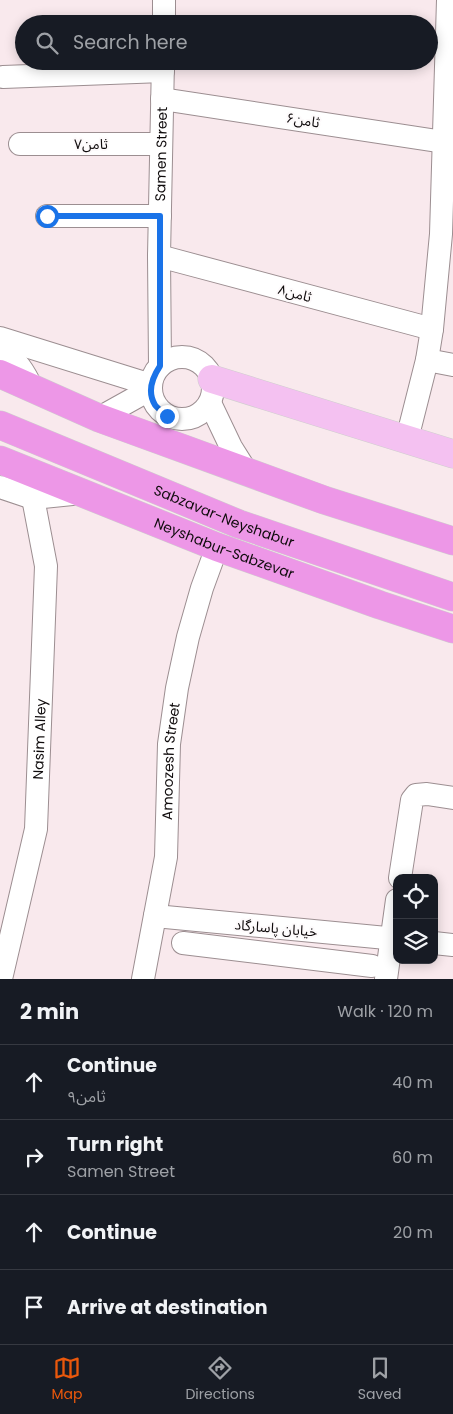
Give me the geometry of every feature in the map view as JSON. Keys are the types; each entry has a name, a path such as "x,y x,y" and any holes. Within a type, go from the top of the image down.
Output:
{"highway":[{"path":"0,374 99,418 324,500 453,541"},
{"name":"Sabzavar-Neyshabur","path":"0,425 239,524 453,597"},
{"name":"Neyshabur-Sabzevar","path":"0,460 217,547 453,629"}],"main road":[{"path":"211,391 407,439 453,454"}],"street":[{"path":"164,0 164,15"},
{"path":"407,439 427,360 447,235 444,142 449,114 448,0"},
{"path":"3,77 105,70"},
{"name":"Samen Street","path":"154,380 163,70"},
{"name":"ثامن۶","path":"162,99 444,142"},
{"name":"ثامن۷","path":"20,144 161,144"},
{"path":"47,216 160,216"},
{"name":"ثامن۸","path":"159,256 432,329"},
{"path":"0,338 154,380"},
{"path":"0,348 10,355 24,371 33,390"},
{"path":"99,418 154,380 171,360 183,357 196,360 206,368 211,391 231,447 246,471"},
{"path":"427,360 453,365"},
{"path":"154,380 155,405 167,416 183,420 199,415 211,391"},
{"path":"0,487 33,498 82,493"},
{"name":"Nasim Alley","path":"0,979 36,829 46,566 33,498"},
{"name":"Amoozesh Street","path":"143,979 166,856 169,744 177,688 188,637 202,588 217,547"},
{"path":"401,874 412,800 416,795 427,794 453,798"},
{"name":"خیابان پاسارگاد","path":"155,916 393,939"},
{"path":"332,962 335,934"},
{"path":"184,943 332,962 379,973 393,941"},
{"path":"438,943 453,945"}],"route":[{"path":"47,216 160,216 160,366 154,375 151,389 155,405 167,416"}]}
